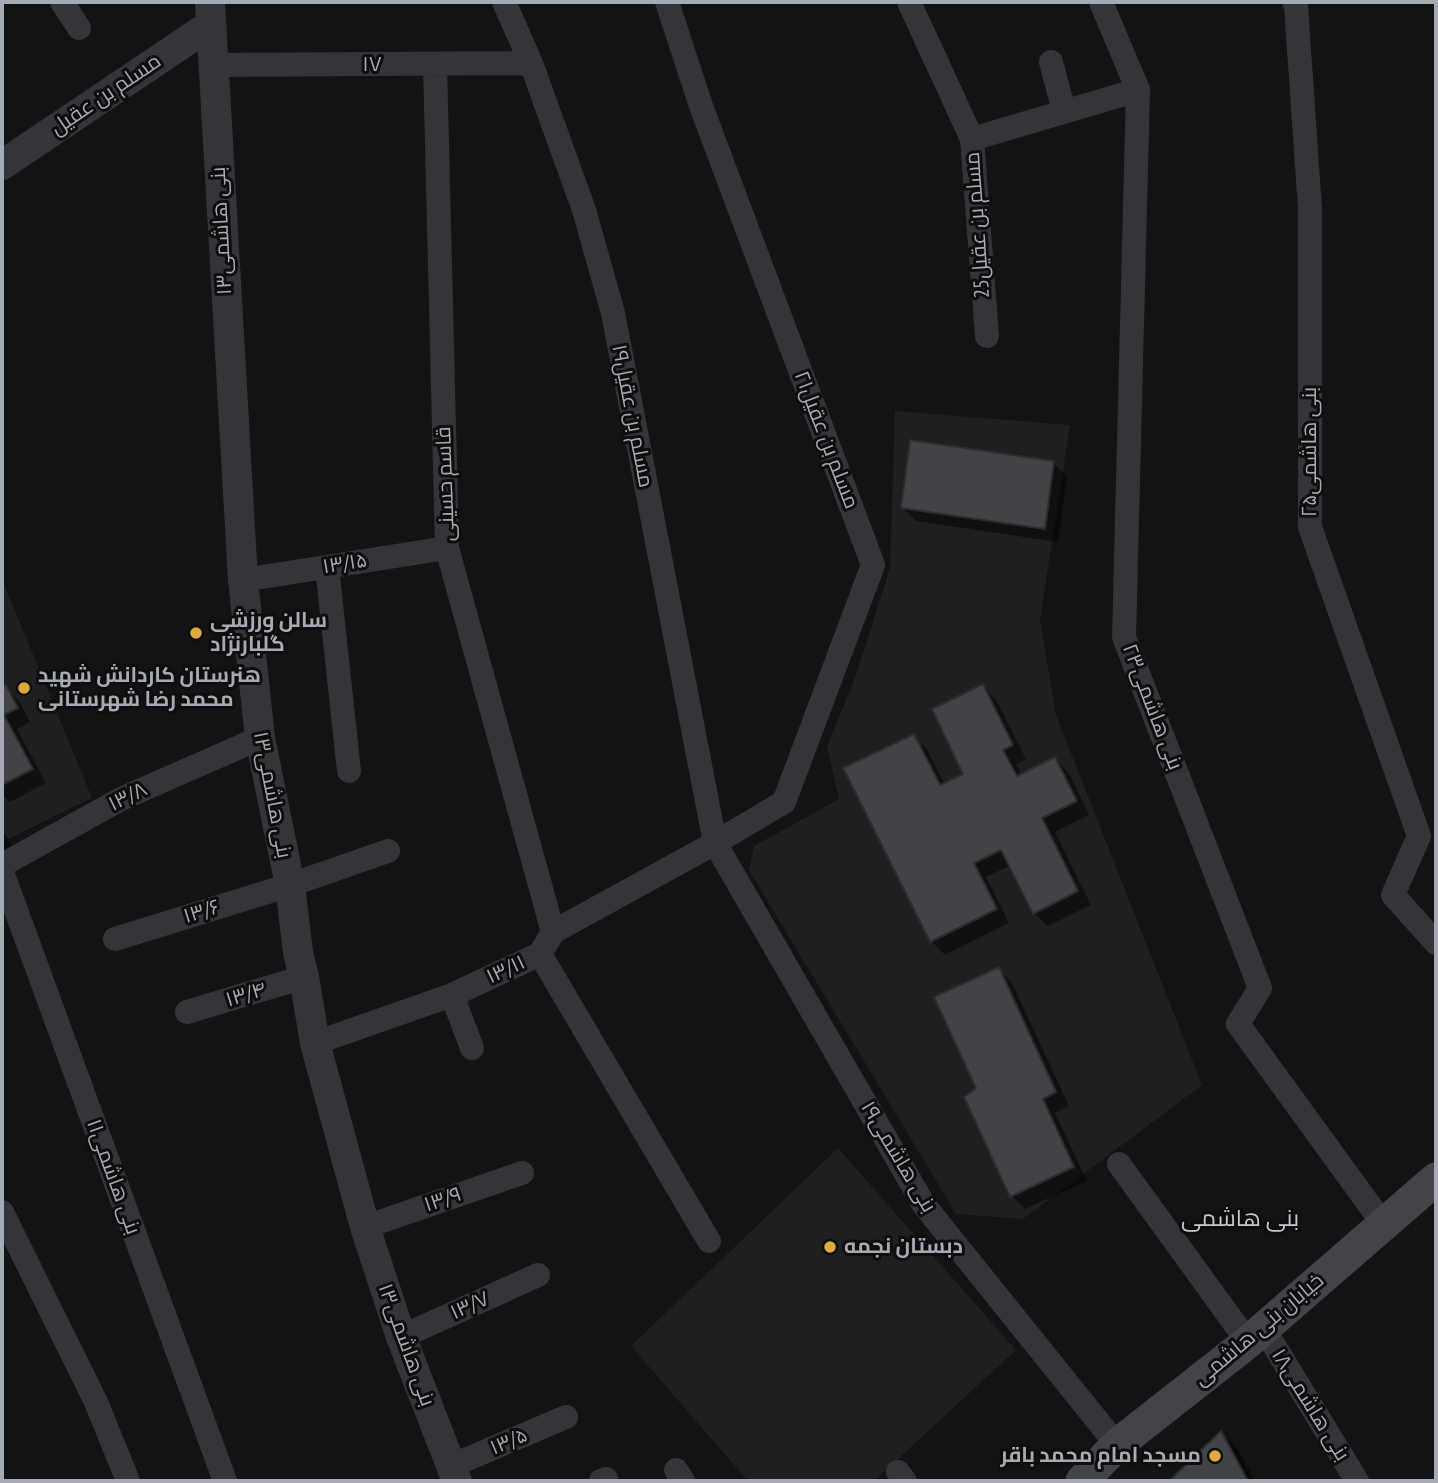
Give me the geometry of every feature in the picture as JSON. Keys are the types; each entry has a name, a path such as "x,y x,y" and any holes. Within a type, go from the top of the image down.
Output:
{"main road":[{"name":"خیابان بنی هاشمی","path":"1088,1478 1117,1446 1256,1335 1436,1179"}],"street":[{"path":"62,2 79,28"},
{"name":"مسلم بن عقیل۱۹","path":"504,2 531,63 584,211 613,313 715,843"},
{"name":"مسلم بن عقیل۲۱","path":"667,2 701,106 873,565 784,802 715,843"},
{"name":"مسلم بن عقیل25","path":"909,2 972,139 986,336"},
{"name":"بنی هاشمی۲۳","path":"1101,2 1138,90 1124,637 1260,988 1238,1024 1384,1225"},
{"name":"بنی هاشمی۲۵","path":"1299,3 1310,209 1310,527 1419,836 1394,895 1436,943"},
{"name":"بنی هاشمی۱۳","path":"210,13 243,580 260,738 290,885 298,952 315,1042 365,1227 401,1337 454,1474"},
{"name":"مسلم بن عقیل","path":"2,164 210,13"},
{"path":"1051,62 1063,111"},
{"name":"۱۷","path":"213,65 531,63"},
{"name":"قاسم حسینی","path":"435,64 447,548 553,932"},
{"path":"972,139 1138,90"},
{"name":"۱۳/۱۵","path":"243,580 447,548"},
{"path":"327,567 349,771"},
{"name":"۱۳/۸","path":"2,865 121,799 260,738"},
{"path":"553,932 715,843"},
{"name":"بنی هاشمی۱۹","path":"715,843 924,1205 1117,1446"},
{"name":"۱۳/۶","path":"115,939 290,885 388,851"},
{"name":"بنی هاشمی۱۱","path":"2,872 225,1481"},
{"name":"۱۳/۱۱","path":"315,1042 452,995 540,954 553,932"},
{"path":"540,954 709,1241"},
{"name":"۱۳/۴","path":"187,1012 304,977"},
{"path":"452,995 472,1048"},
{"name":"بنی هاشمی۱۸","path":"1119,1164 1256,1335 1357,1481"},
{"name":"۱۳/۹","path":"365,1227 522,1173"},
{"path":"2,1212 96,1402 128,1481"},
{"name":"۱۳/۷","path":"401,1337 538,1275"},
{"name":"۱۳/۵","path":"454,1474 566,1417"}],"shaded area":[{"path":"895,411 1070,425 1040,620 1056,715 1202,1085 1023,1219 956,1214 749,870 754,846 839,799 827,747 856,675 890,568"},
{"name":"هنرستان کاردانش شهید محمد رضا شهرستانی","path":"2,579 92,798 2,842"},
{"name":"دبستان نجمه","path":"838,1148 1016,1350 874,1481 748,1481 631,1346"}],"building":[{"path":"910,440 1054,461 1045,529 901,508"},
{"path":"983,684 1013,745 1003,750 1017,776 1055,757 1077,801 1042,818 1078,891 1033,914 1001,850 974,863 997,909 930,942 843,768 914,734 940,785 963,774 932,709"},
{"path":"6,685 18,708 4,715 33,769 2,785 2,687"},
{"path":"999,967 1056,1092 1043,1099 1074,1167 1010,1197 964,1097 976,1088 934,997"},
{"name":"مسجد امام محمد باقر","path":"1221,1431 1248,1481 1169,1481"}],"place":[{"name":"سالن ورزشی گلبارنژاد","path":"196,633"},
{"name":"هنرستان کاردانش شهید محمد رضا شهرستانی","path":"24,688"},
{"name":"دبستان نجمه","path":"830,1247"},
{"name":"مسجد امام محمد باقر","path":"1215,1456"}],"district":[{"name":"بنی هاشمی","path":"1240,1219"}]}
